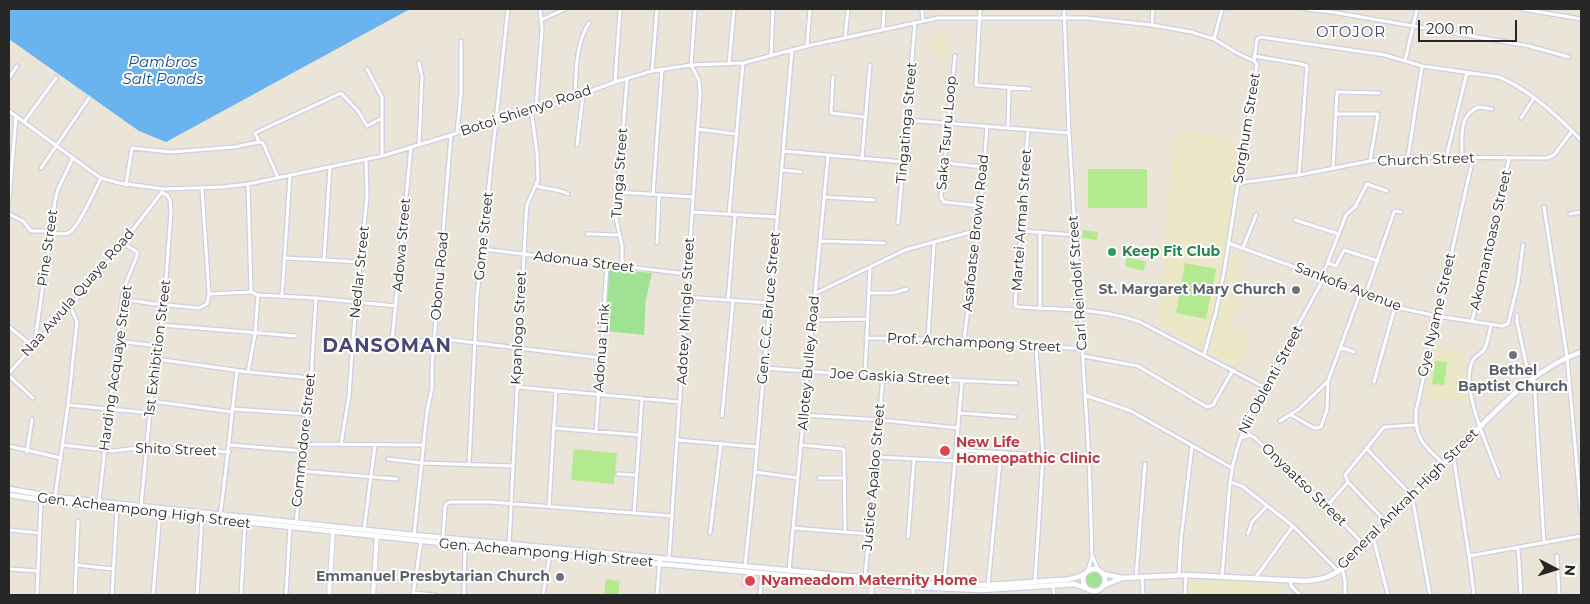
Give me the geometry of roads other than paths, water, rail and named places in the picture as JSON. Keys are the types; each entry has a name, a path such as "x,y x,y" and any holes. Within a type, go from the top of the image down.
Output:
{"main road":[{"name":"General Ankrah High Street","path":"1103,574 1122,578 1186,575 1256,577 1304,581 1323,579 1340,570 1501,404 1534,377 1567,357 1581,352"},
{"name":"Gen. Acheampong High Street","path":"9,489 55,497 364,530 420,541 550,554 668,559 745,566 865,578 873,581 945,590 981,592 1078,584 1087,591"},
{"name":"Gen. Acheampong High Street","path":"9,494 41,500 245,523 333,532 414,535 509,544 762,573 873,581 945,590 1075,578 1086,572"},
{"path":"1098,595 1102,588 1105,579 1103,574 1098,570 1092,569 1086,572 1082,581 1087,591 1094,592 1102,588"},
{"name":"General Ankrah High Street","path":"1102,588 1122,578"}],"street":[{"name":"Gome Street","path":"469,465 474,343 482,249 508,9"},
{"path":"536,108 540,9"},
{"path":"541,20 565,9"},
{"path":"615,82 620,9"},
{"path":"652,71 657,9"},
{"path":"691,65 695,9"},
{"path":"730,64 734,9"},
{"path":"771,56 773,9"},
{"path":"807,46 810,9"},
{"path":"845,38 848,9"},
{"path":"882,29 884,9"},
{"path":"922,9 923,21"},
{"path":"980,9 975,83 978,86 1030,89"},
{"name":"Carl Reindolf Street","path":"1064,9 1069,133 1089,458 1092,557 1098,570"},
{"path":"1152,25 1154,9"},
{"path":"1214,39 1222,9"},
{"path":"1306,9 1529,46 1569,57"},
{"path":"1405,61 1417,9"},
{"path":"1522,9 1581,19"},
{"name":"Botoi Shienyo Road","path":"9,111 101,178 126,185 163,191 202,189 248,184 382,156 531,109 575,98 615,82 662,69 691,65 743,63 807,46 938,18 1065,17"},
{"name":"Sorghum Street","path":"1065,17 1152,25 1191,32 1214,39 1237,53 1254,58 1257,64 1224,272 1216,312 1204,355"},
{"name":"Tingatinga Street","path":"898,223 915,22"},
{"path":"575,98 577,61 581,39 589,24"},
{"path":"1299,175 1307,66 1254,58 1257,39 1261,37 1385,56 1422,66 1499,77 1509,81 1534,98 1581,140"},
{"path":"457,133 461,92 461,41"},
{"name":"Gen. C.C. Bruce Street","path":"745,566 792,50"},
{"name":"Saka Tsuru Loop","path":"955,56 942,200 944,202 981,206"},
{"path":"419,63 422,77 419,145"},
{"path":"729,214 743,63"},
{"name":"Adotey Mingle Street","path":"668,559 700,86 691,65"},
{"path":"862,158 864,117 870,65"},
{"path":"9,78 17,66"},
{"path":"1408,157 1422,66"},
{"path":"366,69 382,97 382,156"},
{"path":"654,194 662,69"},
{"path":"1446,158 1467,72"},
{"path":"834,77 831,112 864,117"},
{"path":"24,122 56,78"},
{"name":"Tunga Street","path":"622,266 623,248 616,221 627,79"},
{"path":"1008,127 1010,88"},
{"path":"1334,168 1337,92 1379,92"},
{"path":"278,178 263,143 259,142 255,133 341,93 358,111 368,126 382,118"},
{"path":"577,145 582,95"},
{"path":"41,168 89,98"},
{"path":"1520,118 1534,98"},
{"path":"1462,158 1462,131 1468,114 1479,107 1492,109"},
{"name":"Kpanlogo Street","path":"508,550 523,254 527,204 537,186 537,153 531,109"},
{"path":"1336,114 1378,114 1370,162"},
{"path":"9,199 16,116"},
{"path":"907,120 1069,133"},
{"name":"Asafoatse Brown Road","path":"964,340 981,206 987,126"},
{"path":"697,129 736,134"},
{"name":"Martei Armah Street","path":"1028,129 1015,306 1112,314 1129,318 1264,387"},
{"name":"Church Street","path":"1238,182 1299,175 1408,157 1509,159 1550,157 1572,131"},
{"name":"Obonu Road","path":"414,535 427,412 432,388 432,366 452,135"},
{"path":"126,185 132,148 171,152 235,147 259,142"},
{"name":"Adowa Street","path":"392,342 411,147"},
{"path":"784,151 904,162"},
{"name":"Allotey Bulley Road","path":"790,571 828,156"},
{"name":"Pine Street","path":"38,341 36,334 55,201 58,189 73,158"},
{"name":"Gye Nyame Street","path":"1415,425 1418,402 1473,158"},
{"name":"Nedlar Street","path":"340,444 349,396 367,196 366,159"},
{"name":"Akomantoaso Street","path":"1472,322 1509,159"},
{"path":"945,160 954,164 984,167"},
{"path":"324,260 330,167"},
{"path":"782,170 801,172"},
{"path":"282,296 290,175"},
{"path":"9,214 23,221 31,230 65,234 70,232 83,214 101,178"},
{"path":"248,184 250,292"},
{"name":"Nii Oblenti Street","path":"1222,576 1232,468 1240,438 1249,416 1323,277 1346,215 1355,207 1367,184 1387,191"},
{"path":"537,186 546,189 563,190 568,194"},
{"path":"122,299 202,308 207,304 209,294 202,189"},
{"name":"Naa Awula Quaye Road","path":"9,374 98,275 163,191"},
{"name":"1st Exhibition Street","path":"141,506 151,401 164,305 171,212 170,200 163,191"},
{"path":"618,192 693,197"},
{"path":"657,243 659,195"},
{"path":"824,197 874,200"},
{"path":"1544,207 1567,357 1581,512"},
{"path":"692,212 777,217"},
{"path":"1366,294 1394,212 1401,212"},
{"path":"1570,214 1581,212"},
{"path":"722,416 735,215"},
{"path":"1243,248 1256,215"},
{"path":"1295,220 1339,234"},
{"path":"815,293 906,250 978,230"},
{"path":"1021,230 1075,235"},
{"path":"1040,232 1040,309"},
{"path":"587,234 620,235"},
{"path":"820,241 884,243"},
{"name":"Harding Acquaye Street","path":"99,502 122,299 125,285 137,256 137,252 123,243"},
{"path":"928,339 934,243"},
{"name":"Sankofa Avenue","path":"1228,243 1361,291 1396,307 1491,325"},
{"path":"1499,477 1480,426 1469,379 1472,363 1483,352 1491,325 1504,326 1508,324 1518,283 1523,245"},
{"name":"Adonua Street","path":"482,249 687,274"},
{"path":"1328,263 1336,266 1343,250 1378,262"},
{"path":"285,258 361,262"},
{"name":"Adonua Link","path":"596,432 607,265"},
{"path":"865,375 870,266"},
{"path":"869,293 893,293 907,289"},
{"path":"1291,415 1314,428 1321,427 1327,409 1328,381 1361,291"},
{"path":"209,294 250,292 258,295 316,298 396,306"},
{"path":"248,372 255,334 258,295"},
{"path":"686,297 770,303"},
{"name":"Commodore Street","path":"296,523 311,378 316,298"},
{"path":"55,497 77,322 70,306"},
{"path":"1374,382 1396,307"},
{"path":"1517,315 1528,372 1534,377 1544,543"},
{"path":"812,320 867,319"},
{"path":"160,325 296,336"},
{"path":"9,327 33,346"},
{"path":"353,338 416,343 435,338 601,358"},
{"name":"Prof. Archampong Street","path":"866,338 964,340 1083,350"},
{"path":"117,341 158,346"},
{"path":"1035,582 1043,456 1036,346"},
{"path":"1340,347 1354,352"},
{"path":"1083,356 1138,366 1207,407 1213,405 1233,370"},
{"path":"156,358 248,372 311,378"},
{"name":"Joe Gaskia Street","path":"764,368 883,377 1016,383"},
{"path":"220,515 230,445 237,370"},
{"path":"9,374 33,398"},
{"name":"Justice Apaloo Street","path":"865,578 883,377"},
{"path":"945,590 962,381"},
{"path":"1280,421 1291,415 1328,381"},
{"path":"517,387 680,402"},
{"path":"548,506 556,390"},
{"path":"1085,395 1131,411 1232,468"},
{"path":"634,514 642,398"},
{"path":"151,401 232,410 307,414"},
{"path":"68,405 150,413"},
{"path":"960,413 1015,417"},
{"path":"804,415 958,428"},
{"path":"27,452 32,419"},
{"path":"1386,522 1346,478 1347,473 1384,427 1415,425 1425,447 1443,463"},
{"path":"553,428 639,435"},
{"name":"Onyaatso Street","path":"1240,438 1250,435 1256,438 1327,506 1364,546"},
{"path":"677,440 757,447"},
{"path":"710,533 721,443"},
{"path":"304,444 423,445"},
{"name":"Shito Street","path":"63,445 113,451 147,447 229,452"},
{"path":"230,445 303,451"},
{"path":"364,530 375,445"},
{"path":"801,445 843,449 845,453 845,532"},
{"path":"9,446 27,452 61,458"},
{"path":"1179,575 1181,539 1192,446"},
{"path":"1366,448 1412,496 1430,595"},
{"path":"956,450 1089,458"},
{"path":"988,585 1001,452"},
{"path":"1453,453 1470,556 1474,595"},
{"path":"876,457 955,461"},
{"path":"908,537 914,459"},
{"path":"388,460 513,466"},
{"path":"1136,577 1145,464"},
{"path":"301,471 397,479"},
{"path":"755,472 798,478"},
{"path":"618,474 636,475"},
{"path":"819,478 845,478"},
{"path":"1230,482 1242,486 1268,506 1340,570 1345,581 1345,595"},
{"path":"1327,506 1348,482"},
{"path":"37,595 41,500"},
{"path":"442,538 447,502 510,503 672,516"},
{"path":"1248,534 1252,522 1268,506"},
{"path":"112,595 118,508"},
{"path":"154,595 160,513"},
{"path":"197,595 202,518"},
{"path":"75,595 78,521"},
{"path":"242,595 245,523"},
{"path":"1256,577 1292,526"},
{"path":"286,595 290,527"},
{"path":"793,528 869,534"},
{"path":"9,530 39,533"},
{"path":"329,595 333,532"},
{"path":"373,595 377,534"},
{"path":"1373,536 1388,595"},
{"path":"1470,556 1581,536"},
{"path":"420,541 413,594 435,595"},
{"path":"464,595 465,545"},
{"path":"1518,547 1521,595"},
{"path":"543,595 550,554"},
{"path":"1557,556 1559,595"},
{"name":"Carl Reindolf Street","path":"1086,572 1092,557"},
{"path":"656,595 659,560"},
{"path":"76,565 113,569"},
{"path":"9,568 38,571"},
{"path":"760,595 762,573"},
{"path":"1185,595 1186,575"},
{"path":"1142,577 1144,595"},
{"path":"1290,580 1294,590 1300,595"},
{"path":"871,595 873,581"},
{"path":"1053,585 1054,595"},
{"path":"913,587 913,595"}],"water":[{"name":"Pambros Salt Ponds","path":"9,9 410,9 166,142 139,131 9,39"}],"place":[{"name":"Keep Fit Club","path":"1112,252"},
{"name":"St. Margaret Mary Church","path":"1296,290"},
{"name":"Bethel Baptist Church","path":"1513,355"},
{"name":"New Life Homeopathic Clinic","path":"945,451"},
{"name":"Emmanuel Presbytarian Church","path":"560,577"},
{"name":"Nyameadom Maternity Home","path":"750,581"}],"district":[{"name":"OTOJOR","path":"1351,33"},
{"name":"DANSOMAN","path":"387,346"}]}
